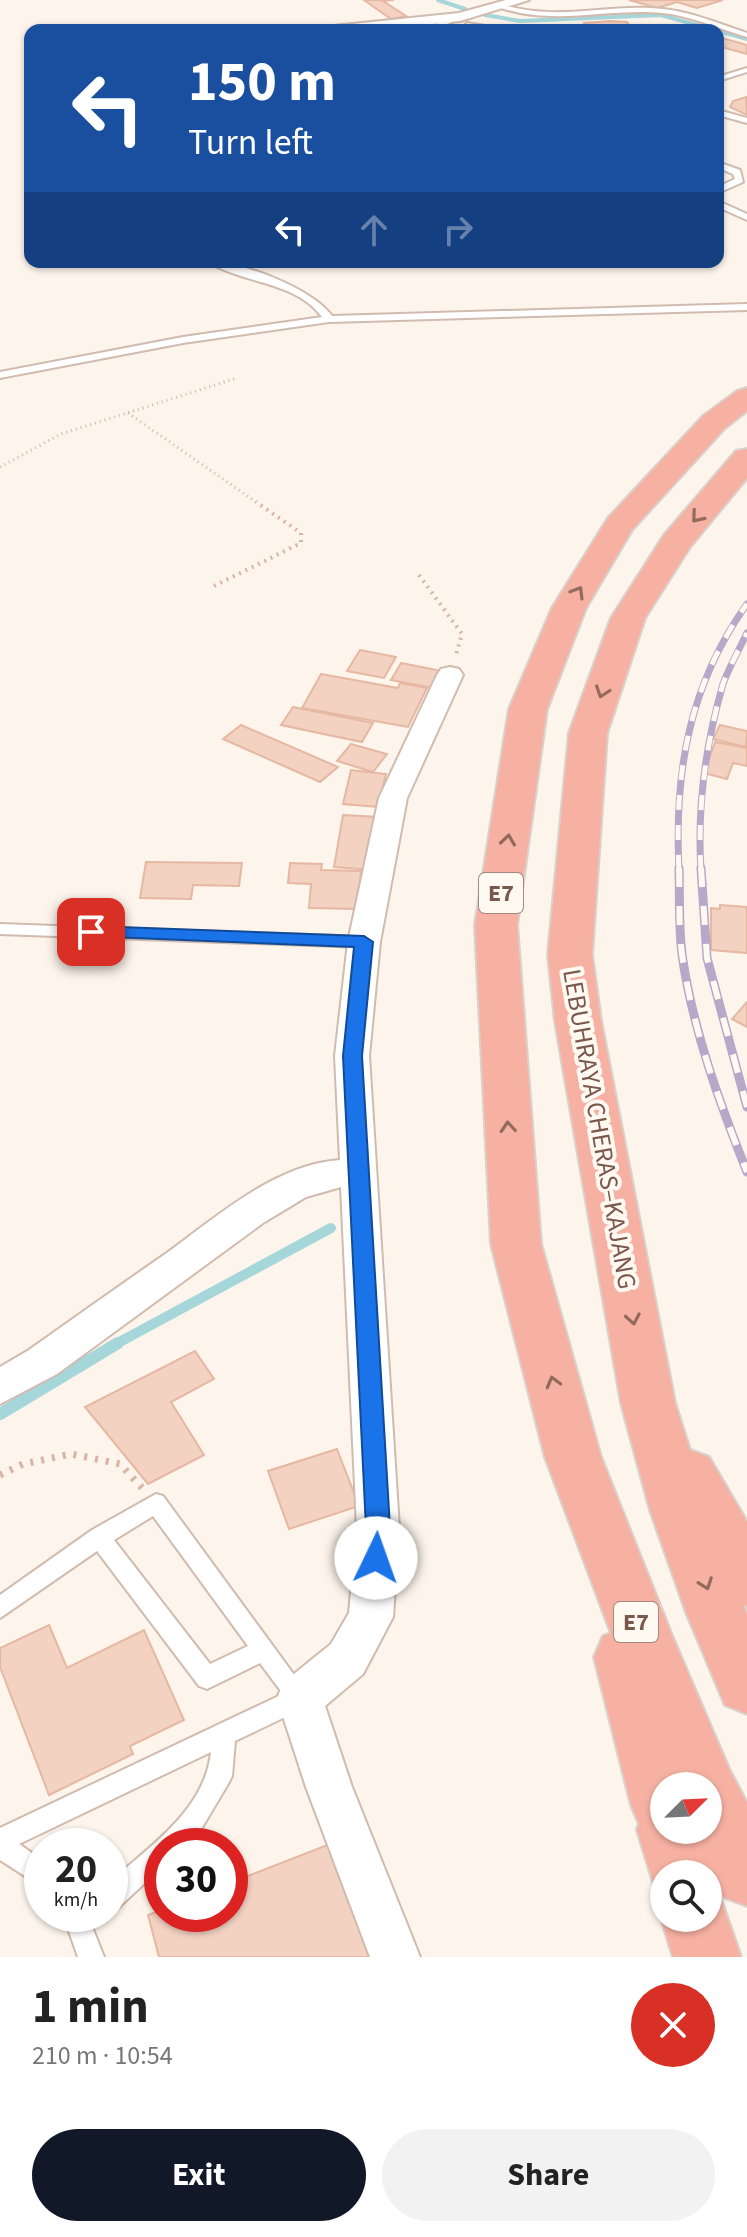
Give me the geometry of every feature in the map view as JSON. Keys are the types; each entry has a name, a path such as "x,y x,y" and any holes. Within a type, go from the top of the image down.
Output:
{"highway":[{"name":"E7","path":"698,1772 573,1457 516,1244 496,925 528,709 569,608 619,525 714,422 747,397"},
{"name":"LEBUHRAYA CHERAS–KAJANG","path":"747,458 676,542 628,618 588,733 570,955 578,1021 648,1403 679,1510 716,1612 747,1684"},
{"path":"648,1403 747,1578"},
{"path":"573,1457 655,1772"},
{"path":"722,1822 747,1873"},
{"path":"699,1932 707,1957"}],"street":[{"path":"429,24 464,21 522,0"},
{"path":"395,1957 329,1787 300,1698 347,1659 371,1617 378,1528 352,1056 364,942 393,798 450,675"},
{"path":"0,1387 43,1362 250,1213 293,1187 329,1174 359,1172"}],"lane":[{"path":"503,7 523,14 549,16 660,11 707,24"},
{"path":"451,24 464,21 475,24"},
{"path":"724,29 747,35"},
{"path":"724,77 747,70"},
{"path":"724,114 747,121"},
{"path":"724,167 737,172 740,180 724,187"},
{"path":"724,207 747,217"},
{"path":"230,268 314,303 329,319"},
{"path":"0,375 183,340 329,319 747,307"},
{"path":"0,929 364,942"},
{"path":"0,1608 99,1537 156,1503 300,1698 0,1843 24,1861"},
{"path":"99,1537 207,1678 264,1649"},
{"path":"187,1828 220,1776 224,1734"},
{"path":"128,1882 144,1867"},
{"path":"86,1932 91,1957"}],"path":[{"path":"0,467 61,434 237,378"},
{"path":"128,413 301,533 301,543 214,586"},
{"path":"419,575 462,634 450,675"},
{"path":"0,1475 23,1464 71,1454 120,1464 156,1503"}],"building":[{"path":"364,0 394,0 383,1 406,16 391,19"},
{"path":"629,0 723,0 697,8 677,2 657,8"},
{"path":"611,21 628,24 585,24"},
{"path":"724,39 747,45 747,54 724,48"},
{"path":"746,97 747,115 730,107 733,101"},
{"path":"360,650 396,657 384,678 347,671"},
{"path":"401,663 447,672 438,689 391,680"},
{"path":"321,674 398,688 400,683 427,688 408,727 302,708"},
{"path":"293,707 373,723 362,742 281,725"},
{"path":"241,725 338,767 320,782 223,739"},
{"path":"720,725 747,731 746,747 713,739"},
{"path":"715,742 747,748 747,766 733,763 727,779 704,773"},
{"path":"351,744 387,754 373,772 337,761"},
{"path":"351,770 386,774 378,807 343,804"},
{"path":"343,815 379,817 371,870 334,867"},
{"path":"146,862 242,863 239,886 193,885 191,899 140,898"},
{"path":"290,863 322,864 321,870 361,871 358,909 309,908 311,884 288,883"},
{"path":"720,905 747,907 747,953 711,950 711,908 720,909"},
{"path":"747,1002 747,1027 732,1019"},
{"path":"195,1351 214,1379 171,1402 204,1455 148,1484 85,1407"},
{"path":"337,1449 359,1506 289,1529 268,1471"},
{"path":"49,1625 67,1668 144,1630 184,1720 130,1746 133,1754 49,1795 0,1667 0,1648"},
{"path":"330,1844 369,1957 159,1957 152,1932 248,1932 248,1876"}],"waterway":[{"path":"438,0 465,9"},
{"path":"485,15 520,21 661,15 693,24"},
{"path":"724,33 747,39"},
{"path":"114,1345 331,1228"},
{"path":"0,1414 118,1343"}],"railway":[{"path":"679,870 679,798 689,731 711,666 747,604"},
{"path":"701,870 702,800 712,729 723,684 747,633"},
{"path":"679,868 680,938 694,1015 709,1068 747,1172"},
{"path":"701,868 707,958 747,1107"}],"route":[{"path":"91,932 364,942 352,1056 378,1528 376,1558"}]}
